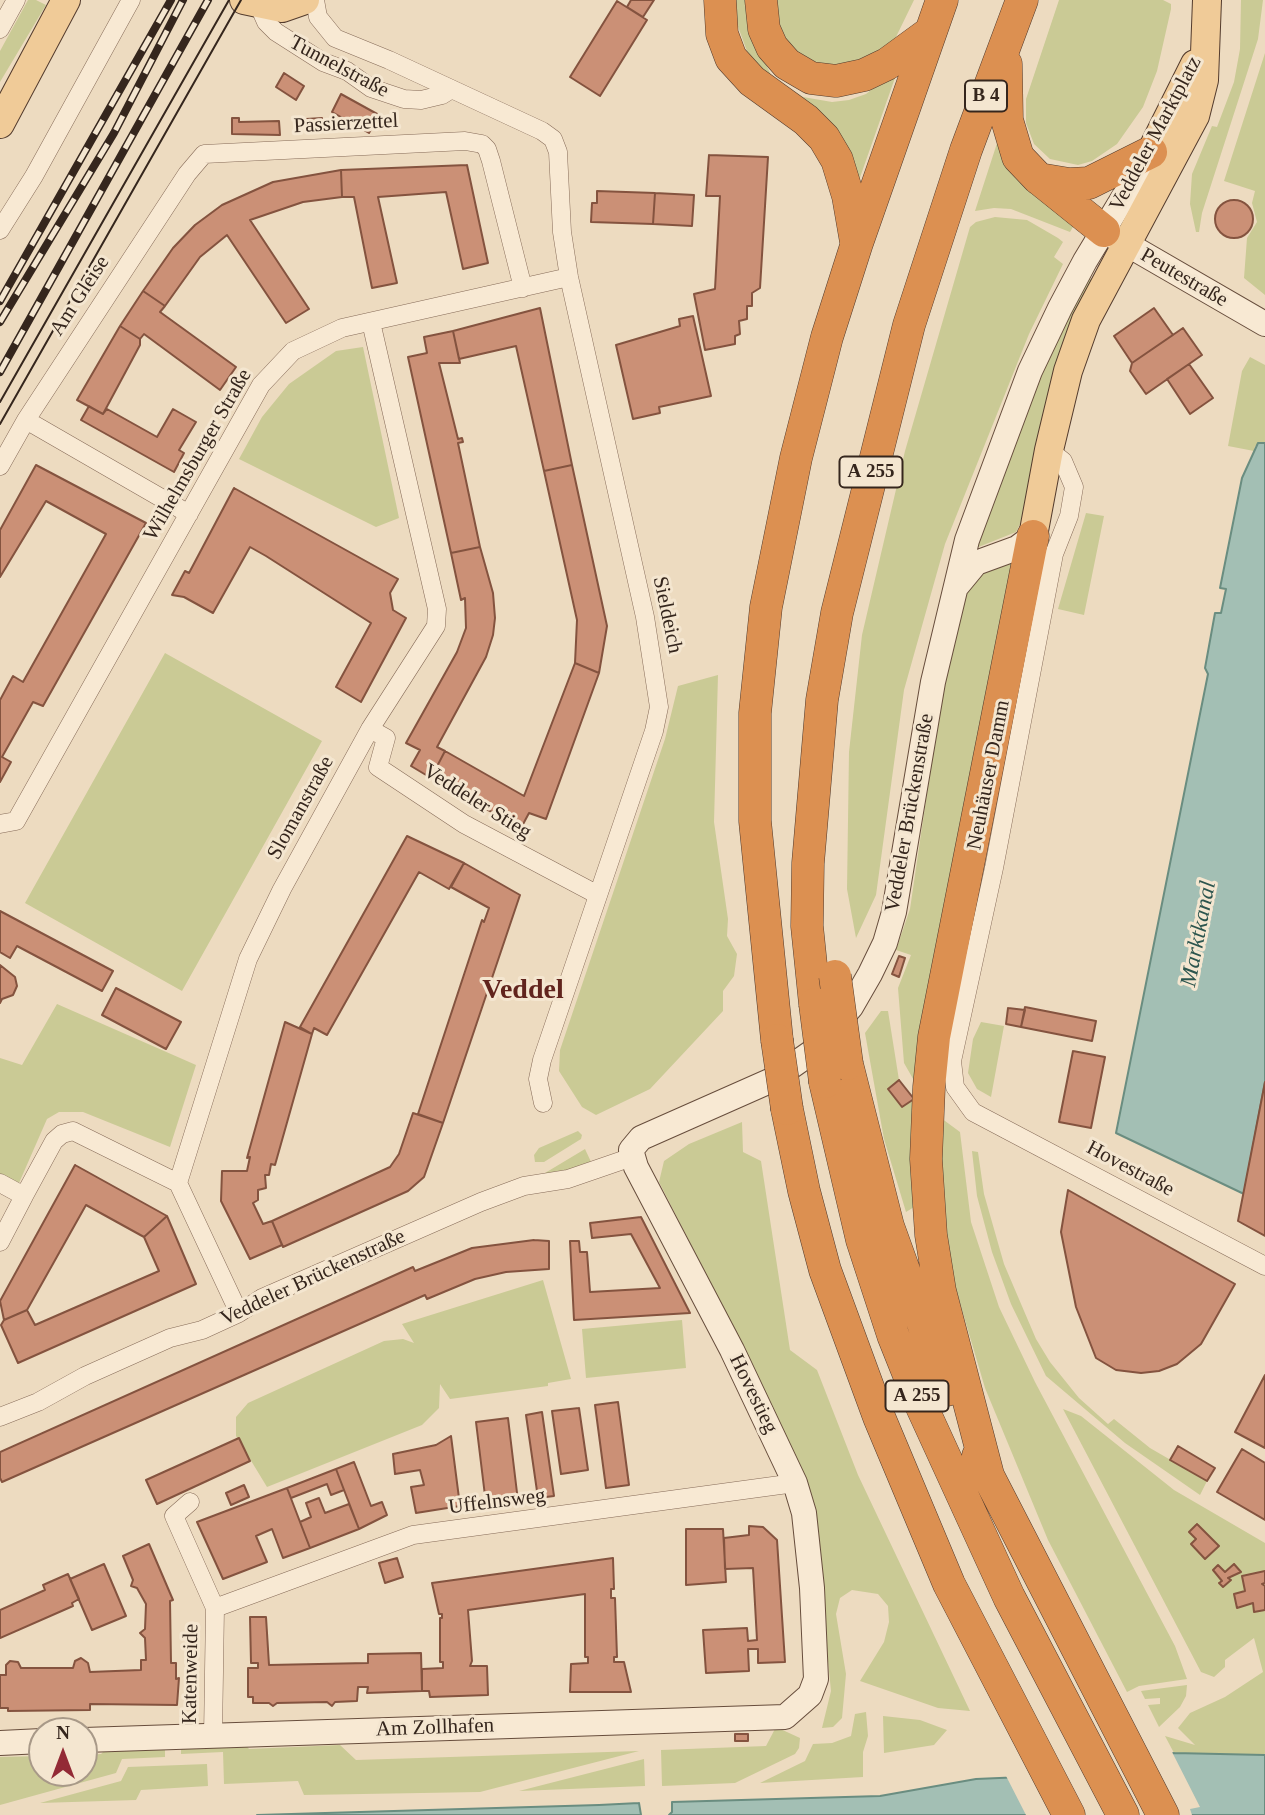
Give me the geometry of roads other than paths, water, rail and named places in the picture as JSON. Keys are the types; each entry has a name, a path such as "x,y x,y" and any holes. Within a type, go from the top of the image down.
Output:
{"highway":[{"path":"720,0 722,34 731,58 752,81 806,120 824,138 837,160 848,196 857,243"},
{"path":"761,0 764,29 772,47 787,64 811,78 836,81 864,75 887,64 928,34 942,0"},
{"name":"B 4","path":"966,150 1022,0"},
{"name":"A 255","path":"928,34 827,337 796,458 766,607 755,713 755,821 777,1040 787,1109 811,1217 852,1349 949,1584 1069,1815"},
{"path":"1007,41 1008,132 1018,157 1038,178 1115,238"},
{"name":"A 255","path":"966,150 909,325 837,613 822,701 808,863 807,926 815,1004 836,1073 845,1178 893,1335 953,1480 1058,1692 1123,1815"},
{"path":"1038,178 1069,184 1090,183 1152,152"},
{"path":"988,1475 940,1291 931,1234 926,1159 929,1087 934,1037 1033,536"},
{"path":"815,802 835,976 836,1073 917,1311 947,1389 988,1475 1163,1815"}],"main road":[{"path":"0,124 66,0"},
{"path":"252,3 282,8 304,0"},
{"name":"Veddeler Marktplatz","path":"1115,238 1195,116 1204,80 1208,36 1207,0"},
{"name":"Veddeler Marktplatz","path":"1152,152 1208,36"},
{"path":"1033,536 1049,450 1069,372 1115,238"}],"street":[{"path":"0,29 16,0"},
{"path":"0,230 34,176 131,0"},
{"name":"Tunnelstraße","path":"315,0 318,17 335,38 542,131"},
{"name":"Tunnelstraße","path":"252,3 275,32 323,62 347,71 371,88 404,99 421,100 442,95 450,90"},
{"name":"Sieldeich","path":"542,131 553,139 558,152 562,232 569,277 645,617 659,697 654,731 539,1069 543,1103"},
{"name":"Passierzettel","path":"204,154 465,141 482,144 487,149 523,288"},
{"name":"Veddeler Marktplatz","path":"1115,238 1152,152"},
{"name":"Am Gleise","path":"0,466 26,420 187,174 204,154"},
{"name":"Peutestraße","path":"1115,238 1265,324"},
{"name":"Veddeler Brückenstraße","path":"4,1415 170,1338 202,1330 239,1313 262,1298 481,1202 524,1186 568,1178 632,1157 632,1148 637,1141 772,1080 811,1052 851,1007 875,964 894,912 933,682 967,540 1030,371 1084,261 1115,238"},
{"name":"Wilhelmsburger Straße","path":"0,824 16,821 261,385 293,351 342,328 569,277"},
{"name":"Slomanstraße","path":"178,1183 248,959 282,889 370,729 436,626 437,609 371,322"},
{"path":"26,420 189,514"},
{"name":"Neuhäuser Damm","path":"973,1112 955,1087 953,1061 994,868 1054,554 1069,516 1074,487 1063,461 1049,450"},
{"name":"Veddeler Brückenstraße","path":"957,587 976,563 1017,548 1033,536"},
{"name":"Veddeler Stieg","path":"370,729 386,737 379,767 464,824 598,895"},
{"name":"Hovestraße","path":"973,1112 1265,1266"},
{"path":"0,1242 54,1142 62,1134 73,1131 178,1183 239,1313"},
{"name":"Hovestieg","path":"632,1157 732,1350 795,1483 804,1513 811,1576 816,1678 810,1695 785,1717"},
{"path":"0,1183 24,1196"},
{"path":"0,1396 4,1415"},
{"name":"Uffelnsweg","path":"215,1608 413,1535 795,1483"},
{"name":"Katenweide","path":"190,1502 178,1510 175,1520 215,1608 213,1736"},
{"name":"Am Zollhafen","path":"98,1740 785,1717"},
{"path":"0,1743 28,1742"}],"water":[{"name":"Marktkanal","path":"1258,443 1265,443 1265,1082 1244,1194 1116,1133 1208,674 1205,668 1215,613 1221,613 1226,589 1220,588 1242,478"},
{"path":"1174,1753 1265,1755 1265,1815 669,1815 672,1812 672,1802 880,1796 976,1779 1092,1774"},
{"path":"639,1803 641,1815 257,1815 599,1805"}],"tram line":[{"path":"0,402 229,0"},
{"path":"0,424 241,0"}],"railway":[{"path":"0,301 171,0"},
{"path":"0,322 114,133 183,0"},
{"path":"0,372 208,0"}],"district":[{"name":"Veddel","path":"523,991"}]}
